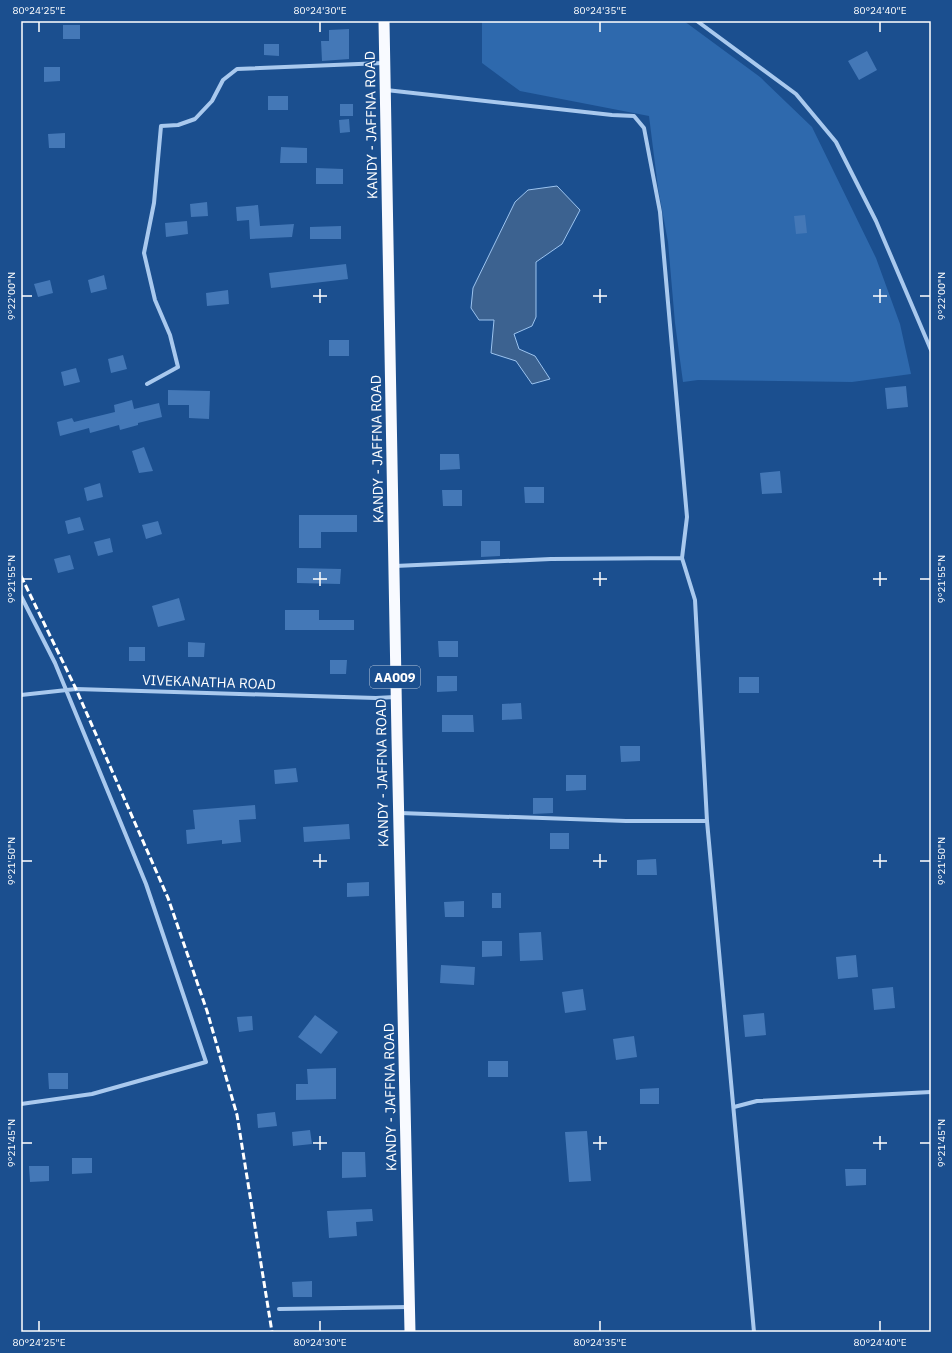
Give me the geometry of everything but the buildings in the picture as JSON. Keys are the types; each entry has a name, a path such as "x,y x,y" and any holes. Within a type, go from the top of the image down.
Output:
{"highway":[{"name":"KANDY - JAFFNA ROAD","path":"384,21 386,63 398,813 410,1332"}],"street":[{"path":"697,21 796,94 836,142 876,221 931,350"},
{"path":"147,384 178,367 170,335 155,300 144,253 154,203 161,126 178,125 196,119 212,101 223,80 237,69 386,63"},
{"path":"386,90 612,115 634,116 644,128 660,212 687,517 682,558 695,600 707,821 754,1332"},
{"path":"394,566 551,559 682,558"},
{"path":"21,596 56,663 146,884 206,1062 92,1094 21,1104"},
{"name":"VIVEKANATHA ROAD","path":"21,695 76,689 376,698 396,696"},
{"path":"398,813 626,821 707,821"},
{"path":"734,1107 757,1101 931,1092"},
{"path":"279,1309 410,1307"}],"shaded area":[{"path":"482,21 684,21 760,77 812,127 876,258 900,324 911,374 852,382 698,380 683,382 675,323 668,242 658,188 649,116 520,91 482,63"},
{"path":"557,186 580,210 562,244 536,262 536,317 532,326 514,334 519,349 535,356 550,379 532,384 516,361 491,353 494,320 479,320 471,308 473,288 515,202 528,190"}],"railway":[{"path":"21,576 76,689 168,898 207,1011 237,1115 272,1332"}]}
